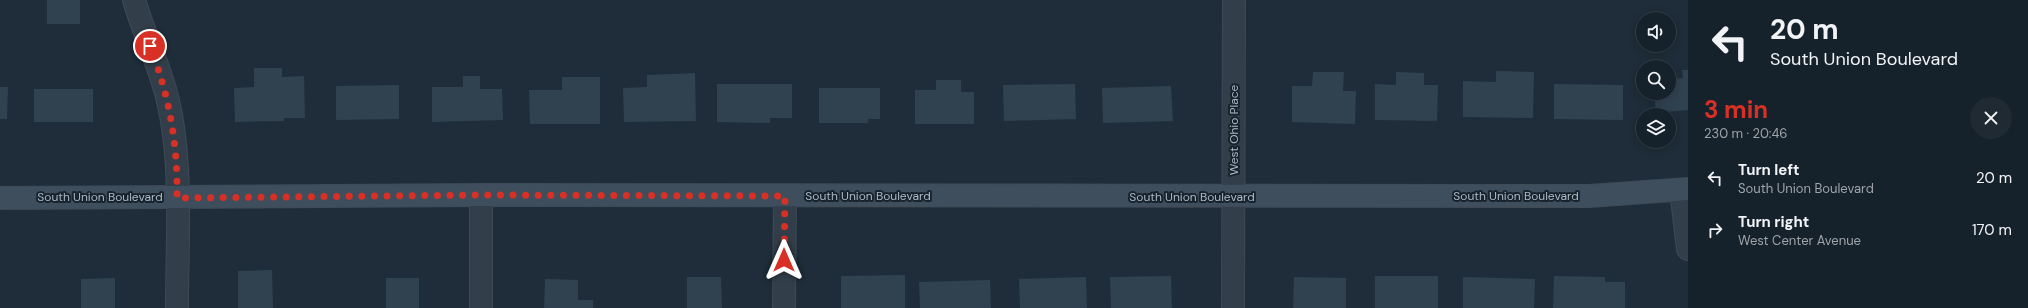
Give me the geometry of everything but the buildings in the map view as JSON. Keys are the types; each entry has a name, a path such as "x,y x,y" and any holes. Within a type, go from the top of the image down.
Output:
{"main road":[{"name":"South Union Boulevard","path":"0,198 481,195 1234,197 1589,196 1685,190"}],"street":[{"path":"134,0 160,72 168,102 177,160 177,308"},
{"name":"West Ohio Place","path":"1233,308 1234,0"},
{"path":"1685,190 1688,249"},
{"path":"481,195 481,308"},
{"path":"784,308 785,196"}],"route":[{"path":"150,46 160,72 168,102 175,141 177,160 177,198 481,195 785,196 784,260"}]}
